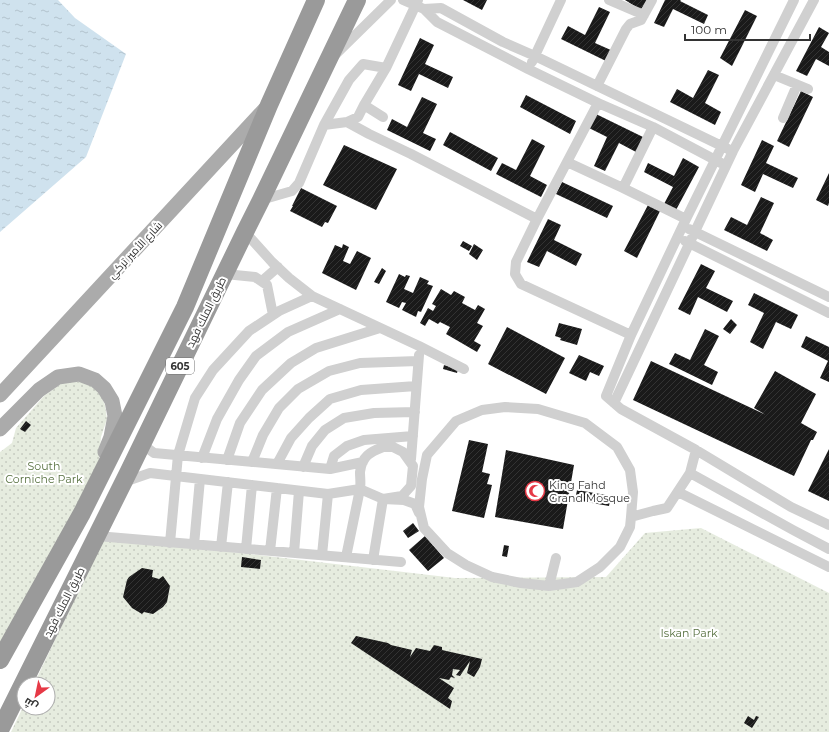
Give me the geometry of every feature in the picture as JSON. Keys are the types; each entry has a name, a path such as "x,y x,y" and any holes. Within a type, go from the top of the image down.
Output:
{"highway":[{"name":"طريق الملك فهد","path":"0,660 82,514 185,306 269,105 316,0"},
{"name":"طريق الملك فهد","path":"0,730 124,482 357,0"},
{"path":"185,306 184,320 189,324 195,324 207,310"},
{"path":"166,345 173,342 180,331 186,330 191,337 188,349"}],"main road":[{"name":"شارع الأمير تركي","path":"3,392 269,105"},
{"path":"0,429 39,390 58,377 79,374 95,380 104,388 112,401 115,416 111,437 82,514"},
{"path":"3,392 18,380 31,382 32,388 15,413"}],"street":[{"path":"326,64 391,0"},
{"path":"403,0 419,5 441,8 503,42 733,152"},
{"path":"528,69 561,0"},
{"path":"609,0 644,15"},
{"path":"597,86 626,29 630,24 641,20 652,0"},
{"path":"794,0 631,335 606,396 621,409 696,450 791,507 829,525"},
{"path":"614,403 733,152 814,0"},
{"path":"324,125 347,122 358,116 386,68 419,5"},
{"path":"419,5 437,22 528,69 598,103 653,127 727,165"},
{"path":"261,200 292,191 299,183 324,125 349,80 362,64 386,68"},
{"path":"774,75 797,86 808,89"},
{"path":"783,118 797,86"},
{"path":"598,103 516,262 515,274 521,284 631,335"},
{"path":"364,105 383,117"},
{"path":"347,122 537,219"},
{"path":"623,188 653,127"},
{"path":"567,162 623,188 685,223 694,232 829,297"},
{"path":"245,232 289,278 312,296 419,346 464,369"},
{"path":"678,238 829,313"},
{"path":"262,282 278,267"},
{"path":"225,274 255,277 267,285 272,316"},
{"path":"170,542 178,455 195,398 212,370 249,331 279,311 312,296"},
{"path":"202,458 217,419 239,380 256,356 288,332 340,309"},
{"path":"228,460 240,423 258,395 291,363 316,348 380,328"},
{"path":"407,456 413,436 419,346"},
{"path":"252,462 263,435 279,408 298,389 329,371 360,363 418,361"},
{"path":"277,464 291,438 309,418 330,399 361,390 416,386"},
{"path":"124,482 150,473 328,494 360,489 383,499 404,500 415,504 424,528 447,553 466,565 492,577 521,583 549,586 577,582 600,567 620,547 630,527 633,492 630,470 617,447 585,423 538,409 505,407 482,410 456,421 427,455 422,479 419,506 422,522"},
{"path":"303,467 312,446 325,430 344,418 374,413 415,412"},
{"path":"330,469 334,456 348,446 364,440 413,436"},
{"path":"142,444 154,453 303,467 330,469 363,462"},
{"path":"346,557 360,489 360,473 363,462 370,453 383,447 393,447 407,456 413,466 411,486 402,496 383,499"},
{"path":"631,516 667,508 690,473 696,450"},
{"path":"407,456 427,455"},
{"path":"690,473 829,549"},
{"path":"194,544 200,479"},
{"path":"221,547 228,482"},
{"path":"246,549 252,485"},
{"path":"270,551 277,488"},
{"path":"294,553 300,491"},
{"path":"678,492 829,567"},
{"path":"322,555 328,494"},
{"path":"373,560 383,499"},
{"path":"97,536 401,562"},
{"path":"549,586 556,558"}],"green space":[{"name":"South Corniche Park","path":"72,381 82,382 92,386 100,394 105,405 107,419 101,437 99,460 0,664 0,452 12,443 16,428 44,396 62,383"},
{"name":"Iskan Park","path":"701,528 829,593 829,732 11,732 19,716 56,716 56,676 38,676 104,537 455,578 606,577 645,533"}],"water":[{"path":"0,0 58,0 75,18 126,54 86,157 0,232"}],"building":[{"path":"463,0 487,0 482,10"},
{"path":"625,0 647,0 641,10"},
{"path":"665,0 681,0 680,1 708,15 704,24 673,9 664,27 654,23"},
{"path":"599,7 610,12 595,43 613,51 608,62 561,39 568,26 585,35"},
{"path":"745,10 757,16 732,66 720,58"},
{"path":"819,27 829,33 821,47 829,52 829,66 816,59 807,76 796,71"},
{"path":"420,38 434,45 425,64 453,77 448,88 419,74 411,91 398,85"},
{"path":"708,70 719,75 705,103 721,112 715,125 670,102 677,89 693,98"},
{"path":"801,91 813,97 789,147 777,141"},
{"path":"526,95 576,121 570,134 520,107"},
{"path":"422,97 437,104 423,133 436,139 430,151 387,130 392,119 407,127"},
{"path":"596,114 643,137 636,152 619,143 605,171 594,166 607,137 589,128"},
{"path":"450,132 498,158 491,171 443,145"},
{"path":"532,139 545,146 530,176 547,185 541,197 496,174 502,163 516,170"},
{"path":"762,140 774,146 766,163 798,178 793,188 763,174 755,192 741,185"},
{"path":"344,145 397,169 376,210 323,185"},
{"path":"683,158 699,167 676,210 664,204 673,187 644,172 648,163 674,176"},
{"path":"829,173 829,203 828,206 816,200"},
{"path":"562,182 613,206 607,218 556,194"},
{"path":"301,188 337,206 328,223 325,222 322,227 290,211"},
{"path":"761,197 774,203 760,233 773,240 767,251 724,230 731,217 747,225"},
{"path":"648,205 660,211 637,258 624,251"},
{"path":"548,219 561,225 554,240 582,254 576,266 547,251 539,267 527,262"},
{"path":"463,241 472,246 469,251 460,246"},
{"path":"343,244 349,247 343,261 350,264 357,251 371,258 356,290 322,273 335,245 342,248"},
{"path":"474,244 483,250 477,260 469,254"},
{"path":"701,264 715,271 706,288 733,301 727,312 698,297 690,315 678,309"},
{"path":"382,268 386,271 379,284 374,282"},
{"path":"399,274 405,277 406,275 410,276 404,289 413,293 420,277 429,281 427,284 433,286 421,312 418,311 416,317 402,310 406,303 402,302 399,308 386,302"},
{"path":"441,289 451,295 454,291 465,297 462,303 475,310 478,305 485,309 477,323 483,326 474,341 481,345 477,352 446,334 450,327 440,322 438,324 429,319 425,326 420,323 428,308 433,311 436,306 432,304"},
{"path":"754,293 798,315 791,329 776,322 763,349 750,342 764,313 748,305"},
{"path":"731,319 737,325 730,334 723,329"},
{"path":"559,323 582,329 577,345 560,340 561,338 555,336"},
{"path":"507,327 565,358 546,394 488,364"},
{"path":"705,329 719,336 704,365 718,372 712,385 669,364 675,353 690,360"},
{"path":"806,336 829,347 829,382 820,378 828,361 801,347"},
{"path":"579,355 604,366 599,376 590,372 586,381 569,373"},
{"path":"651,361 766,415 754,408 775,371 816,394 801,423 817,432 813,440 811,440 794,476 633,400"},
{"path":"444,365 458,369 457,373 443,369"},
{"path":"26,421 31,425 25,432 20,429"},
{"path":"469,440 488,444 482,472 490,474 487,484 492,485 484,518 452,511"},
{"path":"829,449 829,501 808,491"},
{"name":"King Fahd Grand Mosque","path":"506,450 574,465 563,529 495,517"},
{"path":"577,490 606,495 605,500 610,501 609,506 575,500"},
{"path":"413,523 419,531 408,538 403,531"},
{"path":"425,536 444,558 428,571 409,550"},
{"path":"504,545 509,546 507,557 502,556"},
{"path":"242,557 261,560 260,569 241,567"},
{"path":"142,568 153,570 152,577 159,579 163,576 170,586 167,602 153,614 144,612 142,614 132,608 123,597 127,580"},
{"path":"356,636 412,650 410,657 416,648 430,651 434,645 442,647 442,650 482,659 480,667 474,677 467,673 470,661 460,676 456,675 460,670 453,669 452,675 455,678 451,677 449,680 439,678 454,688 448,698 452,701 450,709 351,643"},
{"path":"748,716 754,720 756,716 759,717 752,728 744,723"}],"place":[{"name":"King Fahd Grand Mosque","path":"535,491"}]}
